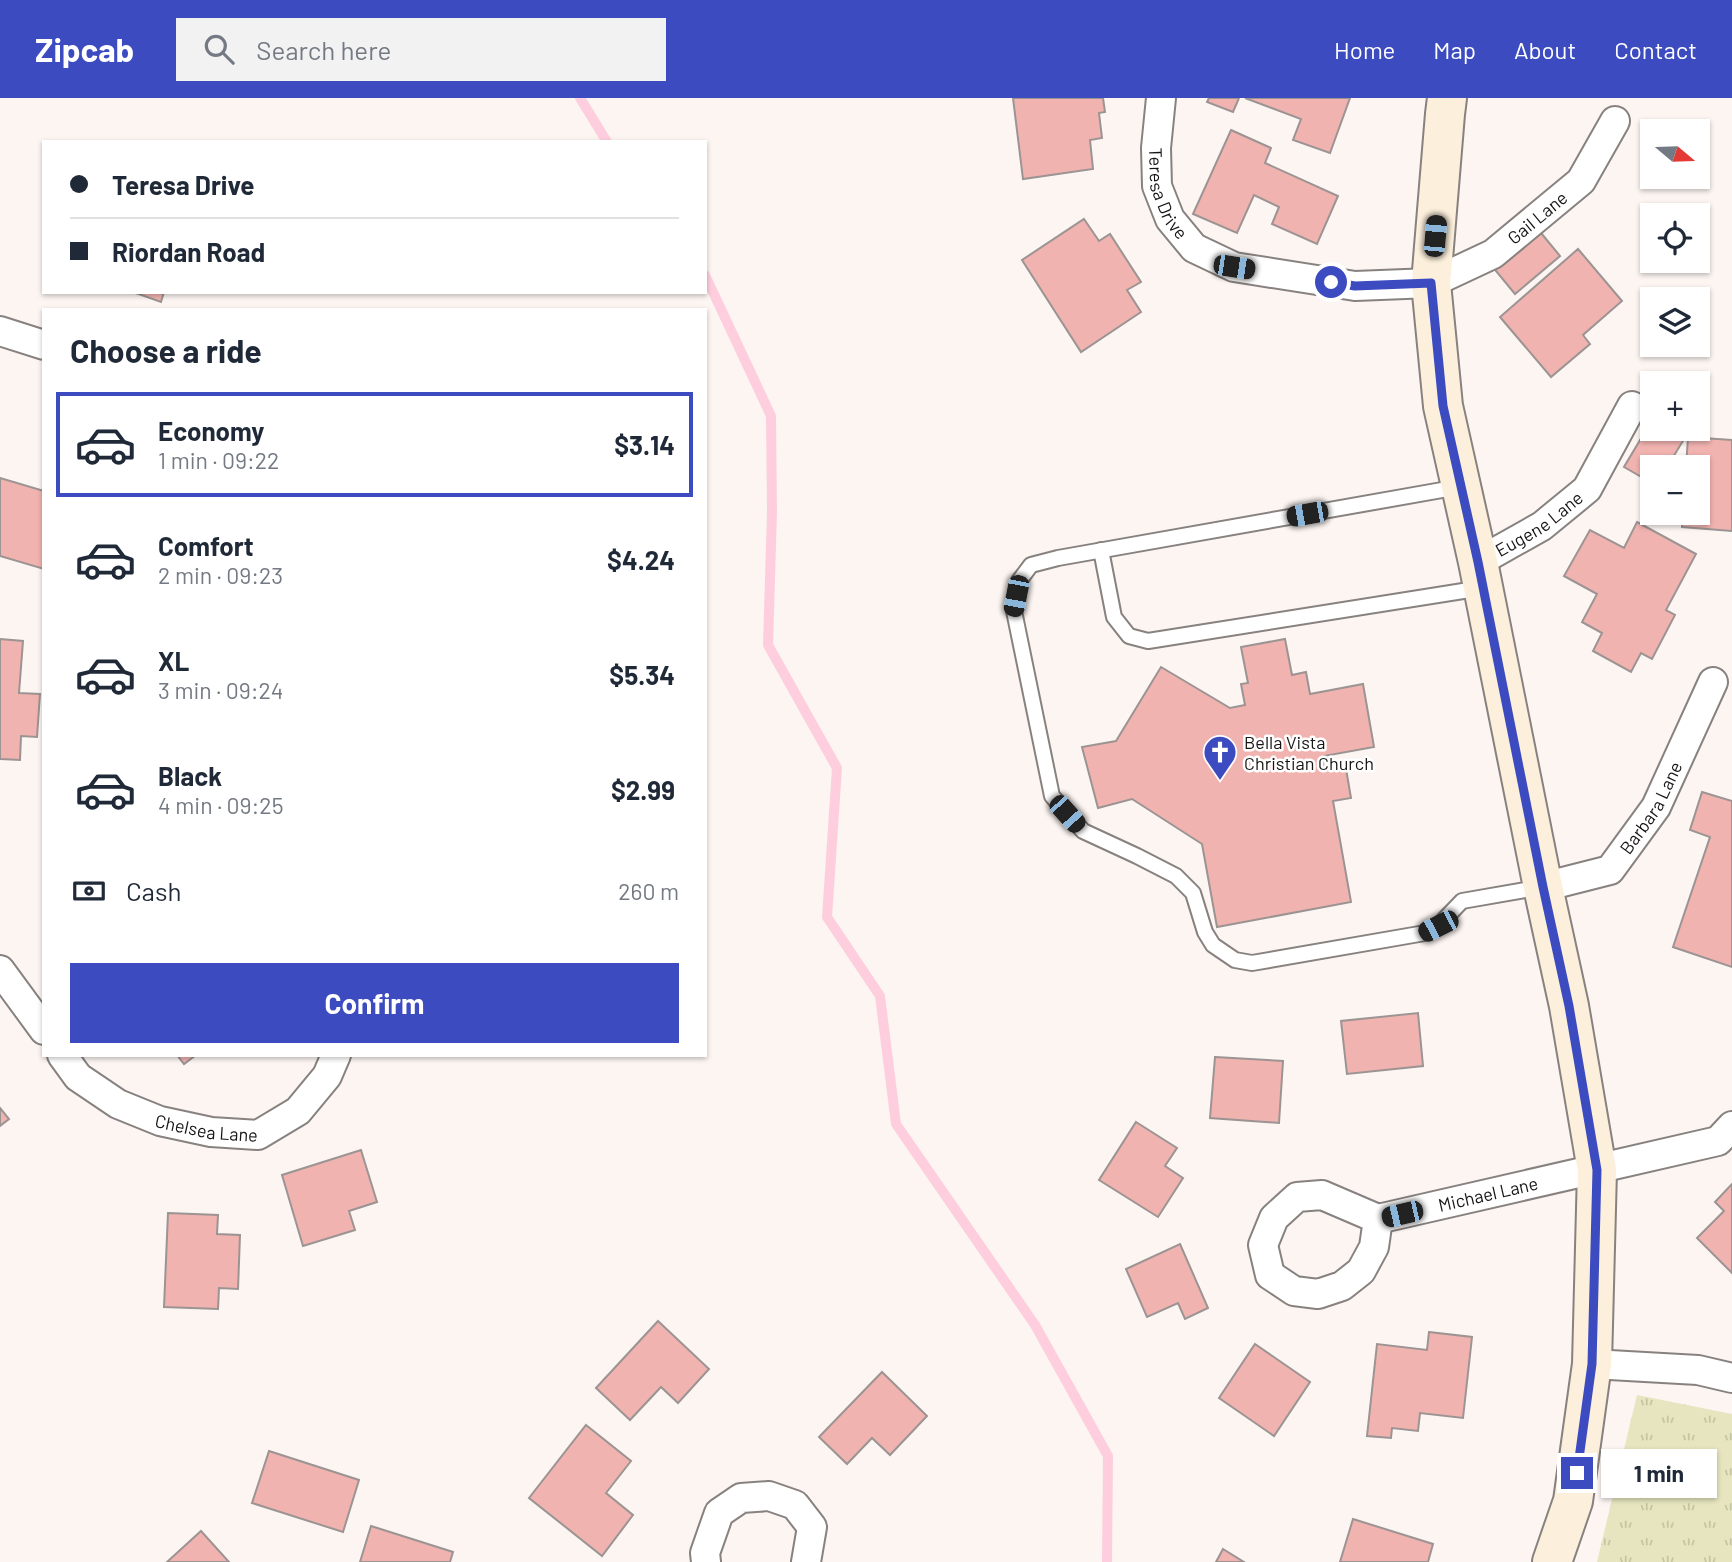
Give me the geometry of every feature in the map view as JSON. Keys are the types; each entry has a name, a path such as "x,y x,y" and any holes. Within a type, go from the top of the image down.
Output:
{"street":[{"name":"Teresa Drive","path":"1161,98 1156,148 1157,186 1170,219 1194,248 1234,267 1355,286 1431,283"},
{"path":"1447,98 1431,283 1443,406 1569,1006 1597,1170 1592,1364 1573,1501 1552,1562"},
{"name":"Gail Lane","path":"1431,283 1493,254 1581,181 1615,121"},
{"path":"0,331 42,344"},
{"name":"Eugene Lane","path":"1480,575 1587,489 1632,405"},
{"name":"Barbara Lane","path":"1543,887 1610,870 1656,807 1713,681"},
{"path":"0,970 42,1027"},
{"name":"Chelsea Lane","path":"63,1057 78,1077 118,1104 160,1121 211,1132 258,1135 298,1111 327,1076 336,1057"},
{"name":"Michael Lane","path":"1378,1219 1718,1141 1732,1126"},
{"path":"1592,1364 1698,1370 1732,1378"},
{"path":"706,1562 705,1553 719,1513 741,1498 769,1496 795,1505 812,1527 806,1562"}],"lane":[{"path":"1461,487 1031,565 1019,581 1014,611 1052,796 1083,831 1175,876 1193,893 1205,932 1213,945 1235,960 1252,962 1425,933 1438,926 1462,901 1543,887"},
{"path":"1101,551 1114,617 1129,636 1148,641 1480,575"}],"green space":[{"path":"1637,1395 1732,1414 1732,1562 1597,1562"}],"building":[{"path":"1013,98 1103,98 1105,112 1099,113 1102,138 1090,140 1093,169 1023,179"},
{"path":"1209,98 1239,98 1233,112 1207,102"},
{"path":"1245,98 1350,98 1330,153 1293,140 1301,119"},
{"path":"1231,130 1271,148 1265,163 1338,196 1317,244 1272,224 1279,207 1254,195 1237,233 1193,214"},
{"path":"1084,219 1099,241 1110,234 1141,282 1127,290 1141,312 1081,352 1022,260"},
{"path":"1537,228 1560,256 1515,294 1491,265"},
{"path":"1578,249 1622,301 1583,335 1590,344 1551,377 1500,317"},
{"path":"139,294 163,294 161,302"},
{"path":"1640,440 1683,441 1674,455 1640,455 1640,476 1624,467"},
{"path":"1732,440 1732,531 1682,527 1710,525 1710,455 1687,455 1688,441"},
{"path":"0,478 42,490 42,568 0,556"},
{"path":"1637,522 1696,554 1666,610 1675,615 1652,659 1641,653 1631,672 1593,651 1602,633 1582,622 1597,594 1564,576 1590,530 1624,548"},
{"path":"0,639 23,641 19,693 40,694 37,737 21,736 20,760 0,759"},
{"name":"Bella Vista Christian Church","path":"1285,639 1292,675 1306,672 1310,694 1363,684 1374,747 1324,756 1326,766 1345,763 1351,798 1333,801 1351,902 1217,927 1202,844 1132,799 1098,808 1082,747 1116,741 1161,667 1230,708 1245,705 1241,684 1248,683 1241,647"},
{"path":"1702,792 1732,801 1732,967 1673,947 1710,837 1690,830"},
{"path":"1418,1013 1423,1066 1347,1074 1341,1021"},
{"path":"179,1057 193,1057 184,1064"},
{"path":"1215,1057 1283,1061 1279,1123 1210,1118"},
{"path":"0,1108 9,1119 0,1126"},
{"path":"1136,1122 1177,1148 1165,1166 1183,1178 1158,1217 1099,1180"},
{"path":"361,1150 377,1202 349,1211 355,1230 303,1246 282,1175"},
{"path":"1732,1184 1732,1273 1697,1238 1724,1211 1715,1202"},
{"path":"168,1213 218,1215 217,1234 240,1235 238,1289 219,1288 218,1309 164,1307"},
{"path":"1180,1244 1208,1308 1185,1319 1178,1303 1147,1317 1126,1269"},
{"path":"658,1321 709,1369 678,1403 661,1387 630,1420 596,1388"},
{"path":"1429,1332 1472,1337 1463,1418 1420,1413 1418,1431 1392,1428 1391,1438 1367,1436 1377,1344 1427,1350"},
{"path":"1255,1344 1310,1382 1274,1436 1219,1398"},
{"path":"882,1372 927,1416 890,1455 872,1438 847,1464 819,1437"},
{"path":"586,1425 631,1461 606,1493 633,1515 602,1556 529,1498"},
{"path":"269,1451 359,1480 343,1532 252,1503"},
{"path":"1353,1519 1433,1544 1428,1562 1340,1562"},
{"path":"371,1526 453,1552 450,1562 360,1562"},
{"path":"201,1531 229,1562 167,1562"},
{"path":"1223,1549 1244,1562 1216,1562"}],"waterway":[{"path":"580,98 606,140"},
{"path":"707,279 771,416 772,512 768,645 837,768 827,917 880,996 896,1124 1035,1325 1108,1456 1107,1562"}],"place":[{"name":"Bella Vista Christian Church","path":"1220,782"}],"route":[{"path":"1331,282 1355,286 1431,283 1443,406 1478,562 1569,1006 1597,1170 1592,1364 1577,1473"}]}
